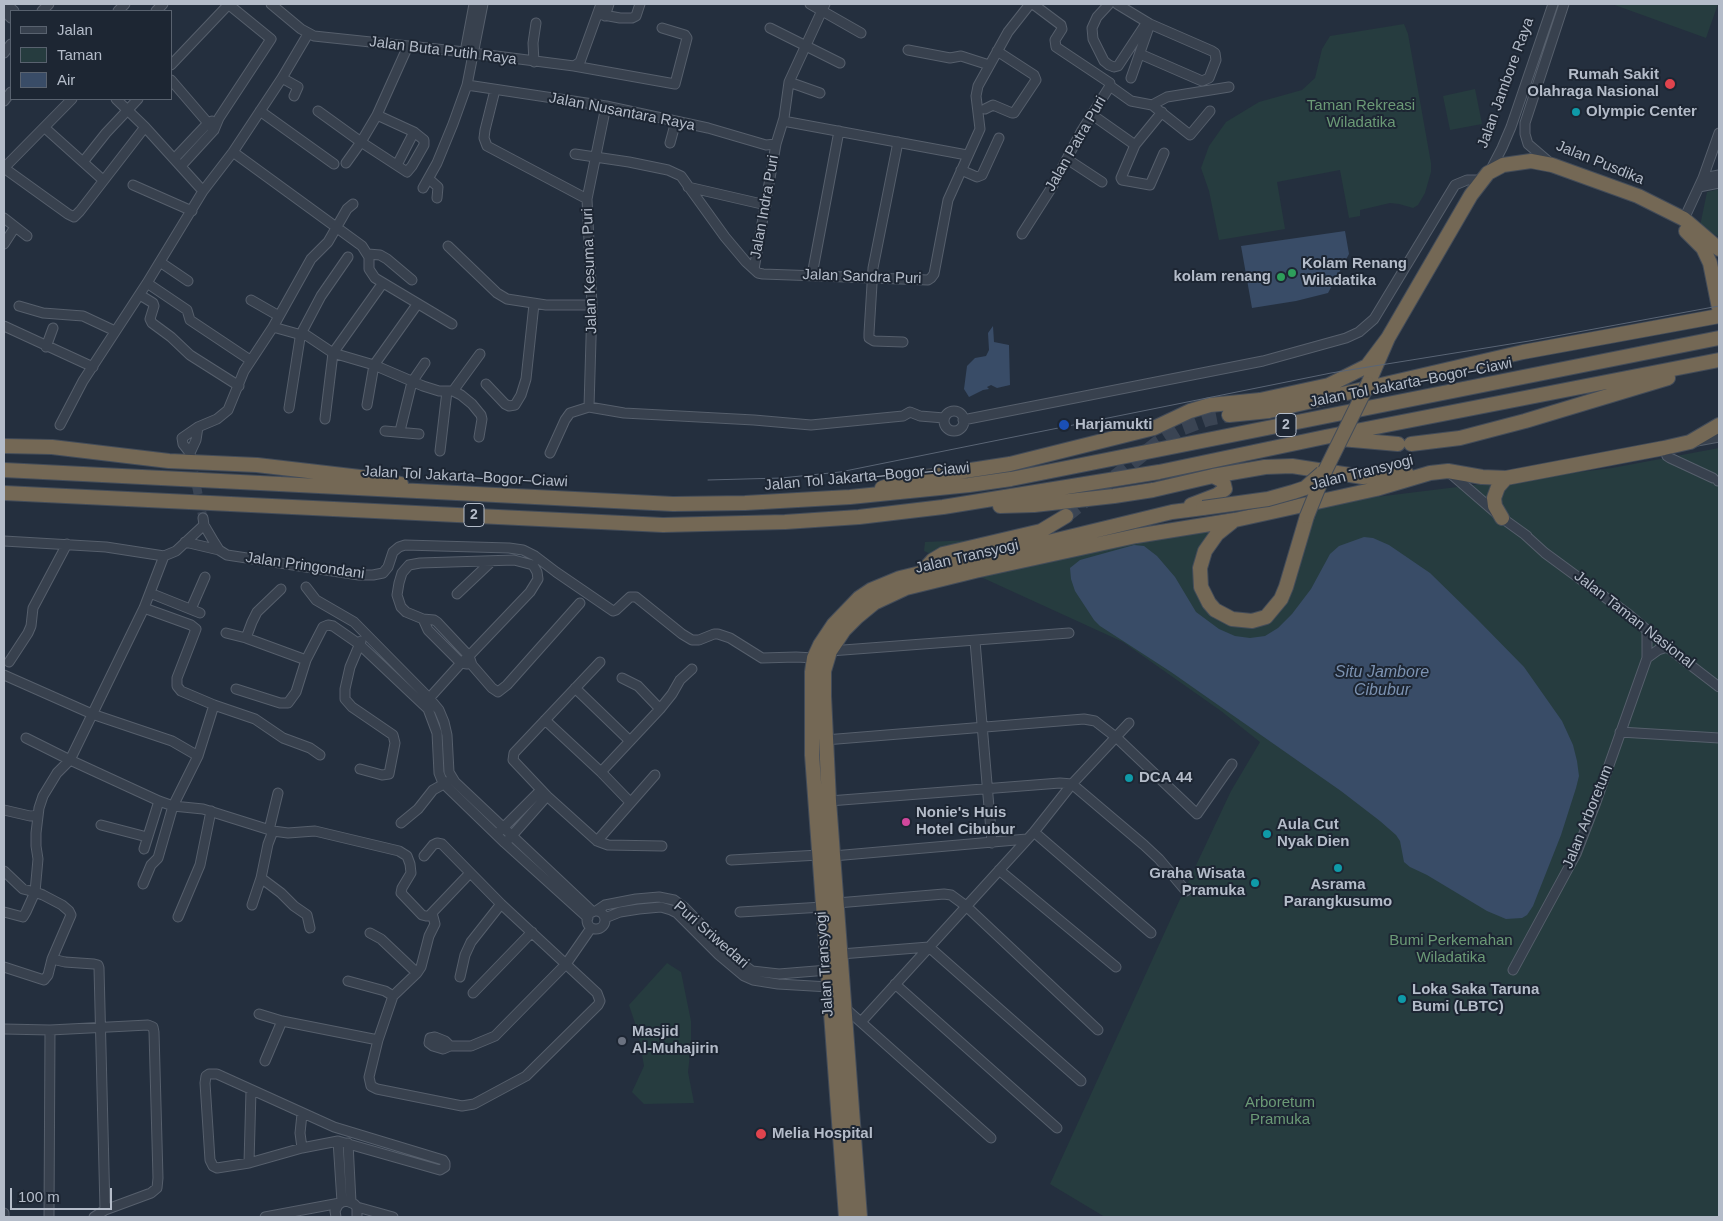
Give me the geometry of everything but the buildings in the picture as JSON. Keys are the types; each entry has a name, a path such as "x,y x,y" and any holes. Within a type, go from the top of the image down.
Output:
{"highway":[{"name":"Jalan Jambore Raya","path":"1235,520 1217,534 1205,551 1200,568 1200,579 1204,595 1215,610 1232,618 1252,621 1266,617 1281,599 1307,516 1326,469 1368,384 1388,338 1471,195 1486,176 1503,165 1531,161 1552,165"},
{"name":"Jalan Pusdika","path":"1552,165 1638,196 1660,206 1684,219 1719,249"},
{"path":"1660,206 1703,248 1710,263 1719,308"},
{"path":"1229,414 1269,410 1523,352 1719,316"},
{"path":"850,497 906,480 1010,464 1154,428 1190,411 1210,405 1260,400 1329,385 1367,366 1388,338"},
{"name":"Jalan Tol Jakarta–Bogor–Ciawi","path":"4,470 672,504 745,503 850,497 1011,479 1719,338"},
{"path":"1325,437 1405,444 1460,438 1506,426 1719,361"},
{"name":"2","path":"4,493 663,525 785,522 943,508 1159,472 1325,437 1719,361"},
{"name":"Jalan Transyogi","path":"860,1217 848,1140 829,987 811,726 811,688 814,658 834,624 859,598 882,585 921,572 1235,520 1376,489 1430,473 1448,471 1482,477 1506,478 1690,442 1719,425"},
{"path":"4,446 52,447 169,461 298,469 378,479 445,492"},
{"path":"943,508 1034,504 1114,496 1265,467 1292,466 1363,477 1430,473"},
{"name":"Jalan Transyogi","path":"846,1217 848,1140 845,1008 837,903 840,855 832,838 825,740 824,672 830,652 844,630 874,604 906,588 1172,512 1268,498 1293,492 1305,488 1326,469"},
{"path":"1172,512 1222,492 1224,489 1223,481 1213,476"},
{"path":"1502,518 1495,506 1494,498 1498,488 1506,478"},
{"path":"921,572 933,560 943,554 1041,531 1066,516"},
{"path":"818,838 832,838"}],"street":[{"path":"172,64 228,4 270,39 219,118 177,163"},
{"path":"60,426 83,382 140,295 203,191 260,111 308,34 271,4"},
{"path":"423,188 453,124 467,86 474,4"},
{"path":"469,52 483,4"},
{"path":"601,4 602,15"},
{"path":"576,65 609,4"},
{"path":"602,15 634,17 640,4"},
{"path":"810,4 824,7 861,33"},
{"name":"Jalan Sandra Puri","path":"754,269 763,274 924,280 931,278 934,274 948,200 980,129 976,96 978,86 996,51 1015,21 1031,4"},
{"name":"Jalan Patra Puri","path":"1022,234 1052,187 1092,114 1110,86 1110,83 1056,47 1055,40 1062,29 1061,25 1031,4"},
{"path":"1109,4 1097,17 1092,28 1092,38 1104,61 1114,68 1118,66 1148,23"},
{"path":"1117,4 1148,23 1212,51 1216,56 1216,60 1209,78 1202,81 1140,54"},
{"name":"Jalan Jambore Raya","path":"1486,176 1502,148 1511,127 1553,4"},
{"name":"Jalan Pusdika","path":"1552,165 1528,144 1525,134 1525,123 1564,4"},
{"name":"Jalan Indra Puri","path":"754,269 789,82 824,7"},
{"path":"534,62 533,43 536,23"},
{"path":"1131,78 1140,54 1148,23"},
{"name":"Jalan Buta Putih Raya","path":"308,34 469,52 534,62 576,65 675,84 687,38 685,35 662,28"},
{"path":"770,28 840,64"},
{"path":"346,163 378,115 408,46"},
{"path":"908,50 950,58 961,56 989,65"},
{"path":"985,109 993,105 1014,113 1036,80 1034,75 996,51"},
{"path":"282,78 298,88 294,96"},
{"path":"172,81 211,126"},
{"path":"789,82 820,93"},
{"name":"Jalan Nusantara Raya","path":"467,86 606,106 708,128 766,145 776,144"},
{"path":"1110,86 1131,101 1152,105 1188,137 1210,111"},
{"path":"1152,105 1167,97 1229,87"},
{"path":"495,90 486,123 485,142 489,148 587,199"},
{"path":"71,100 4,168 74,217 144,127"},
{"path":"117,100 203,191"},
{"path":"83,162 127,109 137,100"},
{"name":"Jalan Kesuma Puri","path":"589,407 592,305 587,199 606,106"},
{"path":"260,111 334,164"},
{"path":"318,111 407,172 424,145 422,137 378,115"},
{"path":"1162,112 1135,145 1121,176 1122,180 1150,185 1164,153"},
{"path":"1092,114 1135,145"},
{"path":"670,144 676,121"},
{"path":"783,121 967,155"},
{"path":"45,128 103,180"},
{"path":"397,164 414,132"},
{"path":"812,275 840,132"},
{"path":"1684,219 1703,178 1719,133"},
{"path":"961,170 977,177 982,175 998,138"},
{"path":"898,142 872,277 869,338 874,341 904,342"},
{"path":"232,152 362,246 368,254 369,269 375,278 452,324"},
{"path":"574,154 673,172 684,178 688,187 725,237 754,269"},
{"path":"1067,159 1102,182"},
{"path":"1703,178 1719,175"},
{"path":"963,420 1263,361 1346,338 1359,332 1374,319 1454,185 1486,176"},
{"path":"429,178 438,187 437,198"},
{"path":"1699,187 1719,183"},
{"path":"134,186 192,211"},
{"path":"688,187 766,204"},
{"path":"198,427 197,437 190,456 182,444 182,438 198,427 223,415 231,405 250,360 273,327 311,259 328,242 336,226 353,204"},
{"path":"4,218 27,236"},
{"path":"4,244 15,226"},
{"path":"448,246 501,296 514,302 592,305"},
{"path":"368,254 380,255 387,259 412,280"},
{"path":"288,408 302,334 321,296 348,257"},
{"path":"160,262 188,281"},
{"path":"147,283 187,310 190,320 250,360"},
{"path":"325,419 333,353 380,287"},
{"path":"140,295 153,303 154,306 150,319 152,323 171,337 190,355 239,386"},
{"path":"250,300 279,316"},
{"path":"486,384 507,405 514,405 521,395 526,374 534,304"},
{"path":"19,306 43,313 83,316 115,331"},
{"path":"367,405 374,365 416,306"},
{"path":"4,326 46,347 93,367"},
{"path":"273,327 302,334 333,353 374,365 412,382 466,398 481,415 479,437"},
{"path":"46,347 53,328"},
{"path":"440,451 450,392 480,354"},
{"path":"400,431 412,382 425,362"},
{"path":"550,452 570,413 589,407 624,413 811,425 903,416 910,412 920,416 944,418"},
{"path":"950,411 956,411 961,414 963,420 960,428 951,430 944,424 944,418 950,411"},
{"path":"385,430 419,434"},
{"path":"1690,442 1719,437"},
{"path":"1664,448 1667,456 1670,458 1717,480"},
{"name":"Jalan Taman Nasional","path":"1448,471 1502,518 1628,614 1719,687"},
{"path":"4,541 106,547 164,556 176,551 204,521 219,550"},
{"path":"186,542 219,550"},
{"path":"9,662 28,633 31,626 33,608 67,544"},
{"name":"Jalan Pringondani","path":"219,550 227,555 238,557 367,575 383,573 388,567 393,552 398,547 405,545 522,550 536,556 613,611 634,596 692,640 702,640 716,634 728,637 762,658 814,658"},
{"path":"4,912 23,917 26,912 34,892 38,859 36,846 38,815 43,796 60,769 70,760 144,608 164,556"},
{"path":"427,701 461,663 470,661 530,592 538,582 537,572 533,565 514,560 414,564 405,568 397,595 398,601 406,612 437,622 470,661 495,691 500,691 507,685 580,603"},
{"path":"457,594 492,561"},
{"path":"191,609 205,577"},
{"path":"306,586 316,600 349,618 427,701 437,733 439,773 443,783 500,831"},
{"path":"246,638 257,612 281,589"},
{"path":"150,593 200,613"},
{"path":"144,608 195,627 195,634 177,678 177,686 181,691 255,719 283,738 310,748 320,755"},
{"path":"423,619 428,630 461,663"},
{"path":"236,690 280,703 288,703 296,692 306,660 326,625 334,626 359,644 439,710 447,735 449,772 453,779 508,840 592,913 602,913 606,918 604,925 598,930 591,928 587,923 592,913"},
{"name":"Jalan Arboretum","path":"1513,970 1576,854 1603,786 1647,658 1647,630"},
{"path":"226,633 246,638 306,660"},
{"path":"360,769 382,775 389,774 395,743 393,735 352,707 345,699 345,690 359,644 365,634"},
{"path":"830,652 1069,634"},
{"path":"975,641 992,843"},
{"path":"1647,658 1658,650 1667,647"},
{"path":"600,662 512,756 514,762 544,793 597,840 608,845 662,846"},
{"path":"601,772 660,709 680,680 692,669"},
{"path":"622,678 638,686 660,709"},
{"path":"5,679 92,714 172,741 198,756"},
{"path":"575,688 630,741"},
{"path":"143,884 151,865 158,858 173,806 198,756 214,705"},
{"path":"825,740 1084,719 1095,721 1117,738 1197,814 1232,764"},
{"path":"545,720 630,802"},
{"path":"861,1022 1034,832 1072,784 1129,723"},
{"path":"1620,732 1719,738"},
{"path":"26,738 173,806 202,808 271,831 288,834 316,831 399,851 407,856 411,873 401,893 422,914 427,916 470,873"},
{"path":"597,840 655,774"},
{"path":"401,823 434,790 443,783 453,779"},
{"path":"829,801 1072,784 1159,859 1186,891"},
{"path":"252,905 262,878 278,793"},
{"path":"500,831 544,793"},
{"path":"508,840 544,793"},
{"path":"144,849 159,801"},
{"path":"4,810 30,816 38,815"},
{"path":"178,917 200,865 211,811"},
{"path":"101,824 147,837"},
{"path":"1034,832 1151,933"},
{"path":"840,855 1027,839"},
{"path":"424,856 433,845 440,843 501,904 597,993 600,1001 526,1076 474,1104 466,1106 458,1106 373,1088 369,1083 378,1040 393,996 421,967 434,924 432,913"},
{"path":"731,860 819,855"},
{"path":"999,870 1116,967"},
{"path":"4,871 23,889 42,894 62,905 71,915 52,959 48,975 44,980 4,967"},
{"path":"262,878 307,915 310,928"},
{"path":"837,903 944,894 958,899 1098,1030"},
{"name":"Puri Sriwedari","path":"592,913 605,905 636,899 659,897 674,900 685,908 712,943"},
{"path":"460,977 465,955 471,942 501,904"},
{"name":"Puri Sriwedari","path":"606,918 620,912 661,907 677,913 712,943 747,968 779,979 829,987"},
{"path":"740,912 823,907"},
{"path":"450,1046 471,1046 495,1036 566,964 591,928"},
{"path":"473,993 532,932"},
{"path":"370,933 381,939 417,973"},
{"path":"841,954 929,947 1081,1081"},
{"path":"52,959 94,964 99,967 105,1210"},
{"path":"813,970 814,985"},
{"name":"Puri Sriwedari","path":"779,979 813,970 828,970"},
{"path":"348,981 385,991 393,996"},
{"path":"895,984 1057,1128"},
{"path":"845,1008 991,1138"},
{"path":"259,1014 282,1021 378,1040"},
{"path":"265,1061 282,1021"},
{"path":"4,1029 50,1030 148,1025 153,1027 155,1042 157,1188 151,1193 105,1210 94,1217"},
{"path":"49,1217 50,1030"},
{"path":"209,1074 217,1074 251,1090 334,1127 441,1160 445,1162 444,1168 440,1170 338,1141 302,1148 250,1163 217,1168 212,1164 205,1079 209,1074"},
{"path":"250,1163 251,1090"},
{"path":"302,1114 300,1129 302,1148"},
{"path":"338,1141 347,1203 357,1217"},
{"path":"347,1203 348,1143"},
{"path":"336,1217 335,1211 347,1203"},
{"path":"265,1217 347,1203 393,1217"}],"green space":[{"path":"1612,4 1718,4 1706,38"},
{"name":"Taman Rekreasi Wiladatika","path":"1404,24 1408,34 1431,163 1431,172 1425,193 1418,205 1413,208 1390,203 1360,210 1360,216 1349,218 1340,170 1277,182 1285,229 1219,240 1209,191 1201,168 1209,146 1226,122 1259,102 1302,90 1315,78 1322,49 1330,36"},
{"path":"1475,89 1482,124 1450,130 1443,96"},
{"path":"1719,189 1719,237 1700,226 1707,192"},
{"name":"Bumi Perkemahan Wiladatika","path":"1719,448 1719,1217 1105,1217 1050,1184 1231,791 1260,742 1221,711 1123,642 924,551 925,542 1159,532 1226,521 1198,571 1222,616 1277,613 1296,577 1309,524 1319,504 1612,468"},
{"path":"667,963 681,972 691,1021 688,1072 694,1103 644,1104 632,1092 644,1066 638,1032 629,1005"}],"water":[{"name":"Kolam Renang Wiladatika","path":"1345,231 1349,254 1328,293 1296,301 1252,308 1241,246"},
{"path":"993,326 994,342 1009,345 1010,385 997,388 991,385 987,387 989,389 969,397 964,389 967,366 975,358 986,356 989,350 988,333"},
{"name":"Situ Jambore Cibubur","path":"1364,537 1373,538 1389,545 1430,573 1475,617 1524,667 1562,721 1573,745 1579,776 1576,788 1561,835 1533,906 1527,915 1522,918 1506,919 1487,911 1410,867 1404,862 1400,841 1380,821 1341,791 1171,672 1100,626 1075,591 1071,579 1070,568 1080,560 1134,545 1144,546 1157,556 1175,577 1196,612 1219,629 1235,636 1250,638 1265,636 1278,628 1292,614 1311,589 1330,554 1339,546"}],"tunnel":[{"path":"1066,516 1157,443 1178,430 1208,419 1229,415"},
{"path":"191,459 203,518"}],"tram line":[{"path":"708,480 781,478 840,472 1331,373 1529,341 1719,306"}],"place":[{"name":"Rumah Sakit Olahraga Nasional","path":"1670,84"},
{"name":"Olympic Center","path":"1576,112"},
{"name":"Kolam Renang Wiladatika","path":"1292,273"},
{"name":"kolam renang","path":"1281,277"},
{"name":"Harjamukti","path":"1064,425"},
{"name":"DCA 44","path":"1129,778"},
{"name":"Nonie's Huis Hotel Cibubur","path":"906,822"},
{"name":"Aula Cut Nyak Dien","path":"1267,834"},
{"name":"Asrama Parangkusumo","path":"1338,868"},
{"name":"Graha Wisata Pramuka","path":"1255,883"},
{"name":"Loka Saka Taruna Bumi (LBTC)","path":"1402,999"},
{"name":"Masjid Al-Muhajirin","path":"622,1041"},
{"name":"Melia Hospital","path":"761,1134"}],"park label":[{"name":"Arboretum Pramuka","path":"1280,1112"}]}
